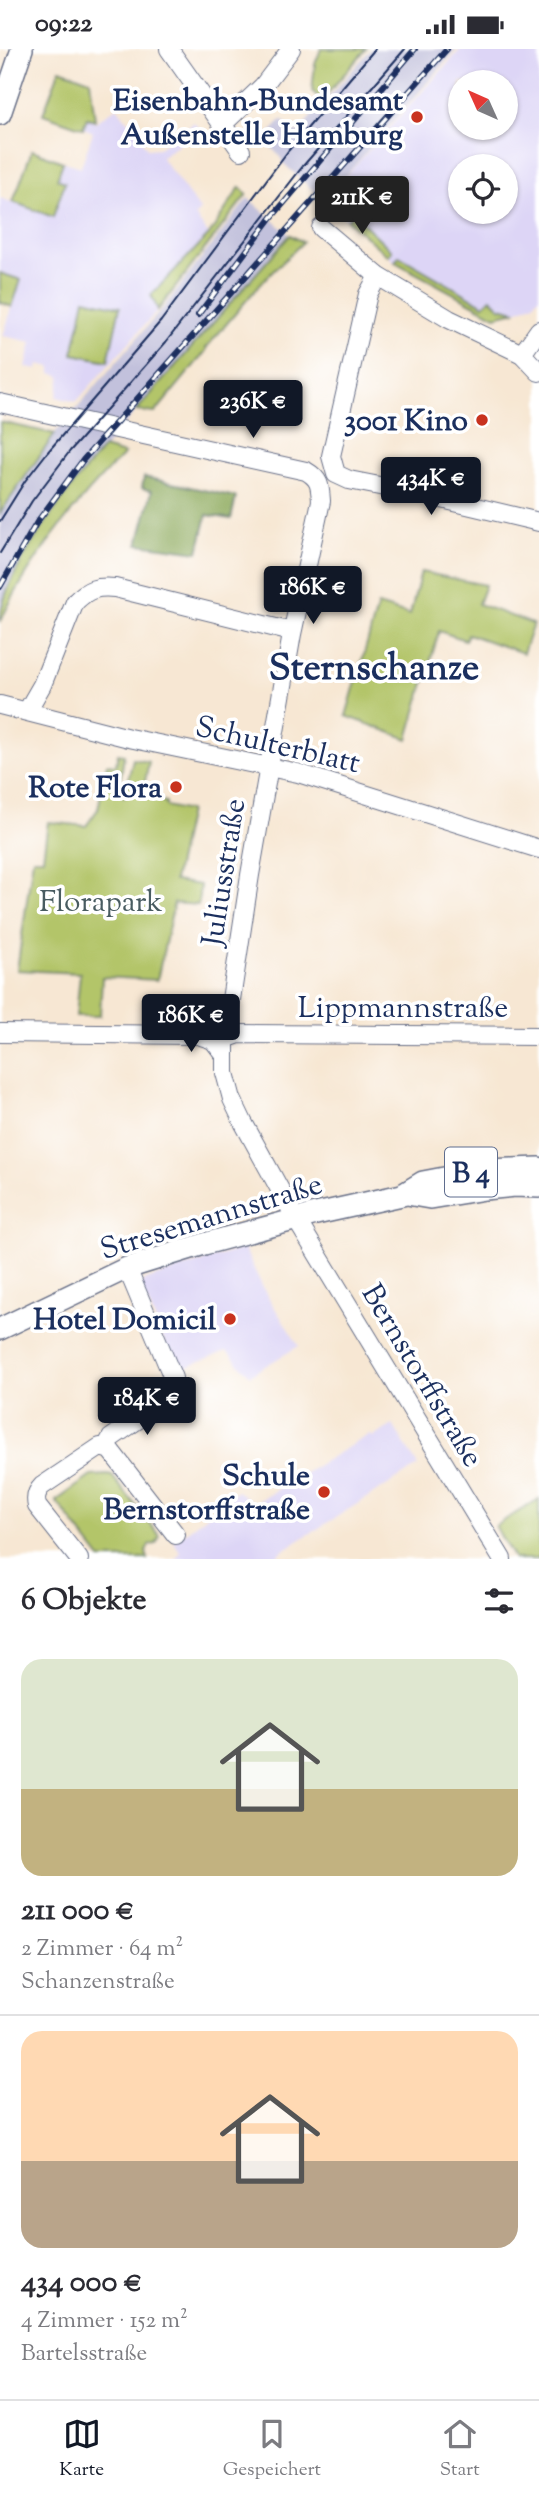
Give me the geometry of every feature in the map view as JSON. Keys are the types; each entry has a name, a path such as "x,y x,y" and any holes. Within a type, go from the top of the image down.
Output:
{"main road":[{"path":"0,114 22,49"},
{"name":"Stresemannstraße","path":"0,1329 127,1268 296,1219 407,1194 424,1182 507,1168 539,1168"},
{"name":"Stresemannstraße","path":"407,1194 430,1198 485,1189 539,1187"}],"street":[{"path":"169,49 241,151"},
{"path":"223,124 263,86 291,49"},
{"path":"321,228 378,276 449,319 522,354 539,372"},
{"path":"378,276 368,294 331,456 337,474 349,480 539,522"},
{"path":"522,354 539,330"},
{"name":"Juliusstraße","path":"0,403 306,471 320,484 321,501 292,632 224,1046 225,1073 232,1099 296,1219"},
{"path":"27,711 42,685 75,602 85,592 98,587 115,588 292,632"},
{"name":"Schulterblatt","path":"0,705 129,738 298,773 539,849"},
{"path":"0,1033 198,1035 224,1046"},
{"name":"Lippmannstraße","path":"224,1046 239,1034 539,1036"},
{"name":"Bernstorffstraße","path":"296,1219 502,1559"},
{"path":"79,1559 37,1506 37,1490 94,1450 106,1447 111,1438 162,1403 173,1390 173,1378 127,1268"},
{"path":"106,1447 176,1535"}],"shaded area":[{"path":"371,49 457,49 324,200 283,163 279,155 263,140 282,120 297,133"},
{"path":"461,49 539,49 539,297 533,304 495,316 395,262 324,200"},
{"path":"117,107 148,149 159,148 194,122 197,126 199,130 161,157 200,210 195,216 209,235 151,295 158,310 76,402 57,397 61,376 51,373 51,367 39,364 38,370 26,367 32,342 3,336 21,280 0,272 0,198 53,217 65,183 58,179 64,162 81,167 93,132 84,128 87,119 96,122"},
{"path":"248,198 289,234 68,490 10,587 0,609 0,509 54,434 164,307"},
{"path":"244,1248 266,1294 299,1346 250,1375 227,1351 177,1370 141,1287 143,1281"},
{"name":"Schule Bernstorffstraße","path":"393,1425 418,1466 282,1551 274,1559 175,1559 181,1553 174,1542 237,1491 255,1503 370,1434 373,1437"}],"green space":[{"path":"321,49 366,49 322,100 312,91 315,64"},
{"path":"60,69 90,80 95,120 87,118 83,128 43,114"},
{"path":"32,150 63,162 57,179 65,182 53,217 13,202"},
{"path":"240,187 247,194 158,310 151,295 209,235"},
{"path":"353,213 392,251 388,256 347,220"},
{"path":"290,235 303,242 262,282 155,413 136,411"},
{"path":"399,256 484,305 491,298 500,307 516,311 495,316 395,262"},
{"path":"0,273 21,280 12,307 0,302"},
{"path":"85,299 120,307 108,361 73,354"},
{"path":"0,422 55,434 0,513"},
{"path":"103,448 124,454 88,492 55,533 25,576 0,622 3,603 25,556 57,506"},
{"path":"144,477 236,497 231,519 207,515 198,552 138,544 152,491 142,488"},
{"path":"421,572 485,585 478,604 533,624 523,653 468,634 465,640 439,631 408,739 346,716 378,605 410,615"},
{"name":"Florapark","path":"118,754 124,755 119,790 124,797 133,759 149,762 142,796 166,802 166,806 189,811 174,881 200,885 198,905 174,903 157,980 102,977 100,1016 76,1016 80,973 17,970 33,858 43,858 48,822 86,826 98,809 107,764 116,765"},
{"path":"91,1476 112,1476 160,1536 156,1544 149,1545 146,1552 148,1559 101,1559 56,1501"},
{"path":"539,1499 539,1559 514,1559 495,1526"}],"tram line":[{"path":"0,521 46,454 161,321 288,151 375,49"},
{"path":"0,553 32,501 70,451 166,342 303,166 405,49"}],"railway":[{"path":"198,315 272,217 415,49"},
{"path":"0,587 37,522 83,460 447,49"}],"place":[{"name":"Eisenbahn-Bundesamt Außenstelle Hamburg","path":"417,117"},
{"name":"3001 Kino","path":"482,420"},
{"name":"Rote Flora","path":"176,787"},
{"name":"Hotel Domicil","path":"230,1319"},
{"name":"Schule Bernstorffstraße","path":"324,1492"}],"district":[{"name":"Sternschanze","path":"374,666"}]}
